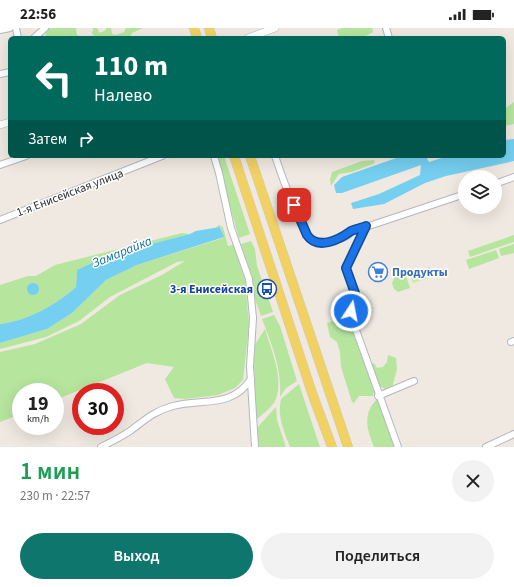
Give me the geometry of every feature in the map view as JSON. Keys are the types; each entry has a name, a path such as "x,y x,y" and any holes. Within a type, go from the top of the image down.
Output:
{"main road":[{"path":"235,158 312,393 332,447"},
{"path":"251,158 348,447"}],"street":[{"path":"0,30 10,28"},
{"path":"36,36 45,28"},
{"path":"253,36 275,28"},
{"path":"0,165 20,158"},
{"name":"1-я Енисейская улица","path":"0,220 157,158"},
{"path":"215,158 231,228 243,260 252,297 253,318 250,366 255,447"},
{"path":"276,158 300,220 310,239 319,244 344,238 349,232 458,196"},
{"path":"502,181 514,177"},
{"path":"366,226 346,268 356,296 352,303 351,316 378,396 398,447"},
{"path":"101,447 120,438 147,417 158,411 173,406 206,403 225,399 244,390 251,379"},
{"path":"378,396 414,381"},
{"path":"486,447 514,434"}],"green space":[{"path":"47,28 76,28 78,36 45,36"},
{"path":"93,28 97,28 100,33 106,30 106,28 111,28 112,34 116,35 124,32 126,28 143,28 132,33 130,36 94,36 92,34"},
{"path":"342,28 372,28 373,32 366,36 338,36 337,30"},
{"path":"514,102 514,124 506,126 506,108"},
{"path":"217,158 225,158 250,234 239,238"},
{"path":"374,160 375,162 373,164 352,172 339,174 331,186 330,180 332,172 362,161"},
{"path":"219,225 223,227 228,246 233,245 245,280 249,325 243,380 235,388 218,395 185,399 174,398 165,379 174,367 147,363 97,383 72,383 72,393 64,396 64,383 12,383 12,417 0,422 0,352 35,344 81,324 120,295 162,275 185,261 177,262 110,297 79,321 46,337 0,349 0,343 47,329 72,313 106,280 137,265 223,238 221,227 215,228"},
{"path":"182,233 190,234 118,253 77,270 76,287 60,300 31,316 0,324 0,285 28,276 36,276 55,265"},
{"path":"514,235 514,242 470,257 468,251"},
{"path":"251,241 255,249 257,266 273,312 261,316 254,296 251,273 241,244"},
{"path":"514,244 514,253 501,256 499,249"},
{"path":"496,250 499,258 469,269 466,260"},
{"path":"430,267 433,276 413,283 410,273"},
{"path":"404,270 410,288 398,292 394,289 392,283 397,273"},
{"path":"339,303 345,304 346,306 350,324 374,391 373,396 359,396 354,403 352,402 341,367 340,352 337,342 330,337 327,323 333,321 333,309"},
{"path":"274,315 280,326 297,381 286,388 280,397 278,367 273,348 262,319"},
{"path":"265,329 278,373 278,391 276,399 272,405 255,421 254,346"},
{"path":"388,355 396,358 397,369 392,388 387,390 378,385 371,367 374,363 377,368 383,367 387,362"},
{"path":"299,384 320,447 290,447 283,429 280,411 281,399"},
{"path":"377,399 397,447 374,447 369,434 367,422 369,410"},
{"path":"276,407 277,420 286,447 256,447 256,429"}],"water":[{"path":"514,139 514,161 473,170 458,170 458,173 425,183 384,204 353,209 351,203 379,194 420,175 421,165 342,193 336,193 334,185 342,177 396,158 427,158 429,162 442,158 506,158 506,140"},
{"path":"220,227 224,237 137,265 106,280 72,313 47,329 0,343 0,324 31,316 68,294 76,287 77,270 104,258 132,249 190,234 196,231"},
{"path":"33,283 37,285 39,289 37,293 33,295 29,293 27,289 29,285"}],"place":[{"name":"Продукты","path":"378,272"},
{"name":"3-я Енисейская","path":"267,289"}],"route":[{"path":"294,205 305,232 310,239 319,244 344,238 351,232 366,226 346,268 356,296 352,303 351,311"}],"water label":[{"name":"Замарайка","path":"122,252"}]}
